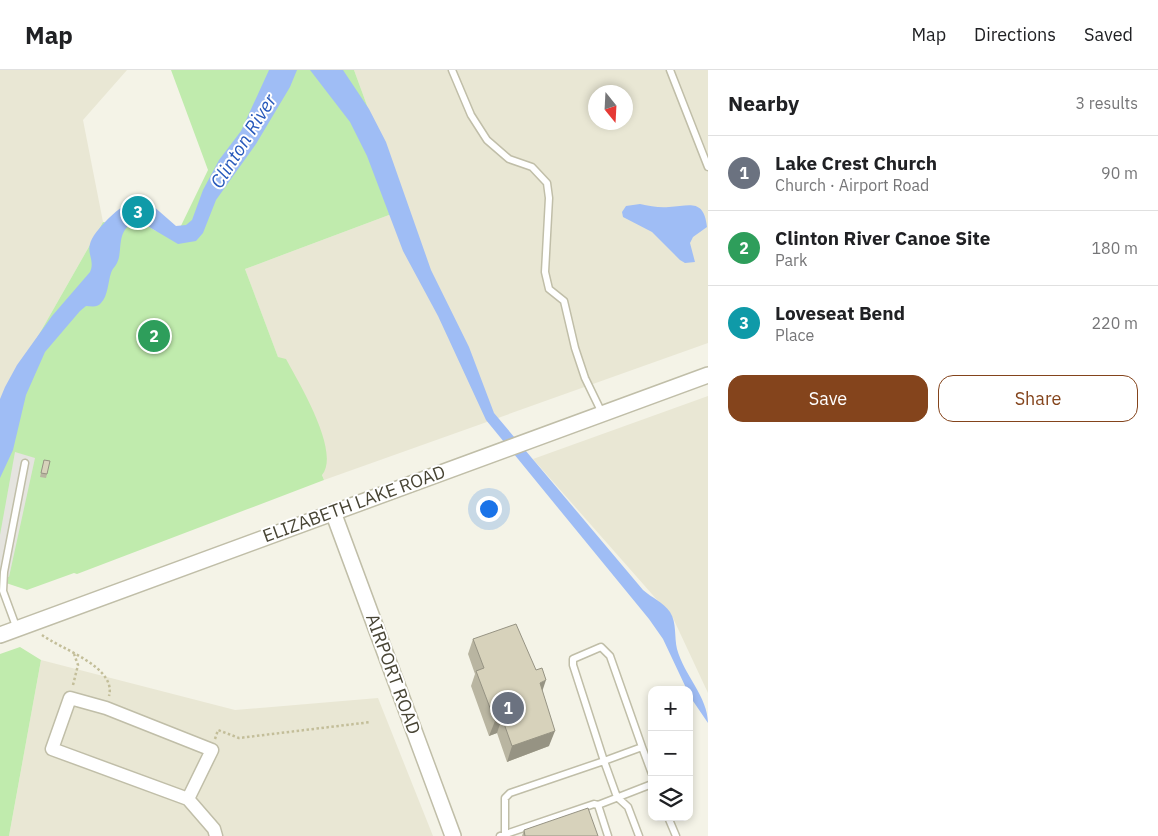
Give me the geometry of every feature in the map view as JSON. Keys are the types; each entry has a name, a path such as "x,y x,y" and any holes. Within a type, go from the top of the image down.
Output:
{"street":[{"name":"ELIZABETH LAKE ROAD","path":"0,635 708,375"},
{"name":"AIRPORT ROAD","path":"333,512 453,836"},
{"path":"188,799 212,750 106,708 70,698 52,749 188,799 214,829 216,836"}],"lane":[{"path":"452,70 471,115 487,140 509,159 532,167 547,183 549,198 545,272 549,289 564,301 575,348 585,378 602,414"},
{"path":"670,70 708,167"},
{"path":"17,628 3,591 4,572 25,462"},
{"path":"639,836 628,807 617,797 573,665 573,659 601,647 610,656 648,763"},
{"path":"642,747 510,793 505,798 503,835 594,804 598,805 648,785"},
{"path":"598,805 608,836"},
{"path":"670,821 676,836"}],"path":[{"path":"17,628 42,636 96,665 104,674 110,691 106,708"},
{"path":"70,698 78,664 73,654"},
{"path":"212,750 218,730 239,738 371,722"}],"shaded area":[{"path":"0,70 127,70 83,120 103,222 0,403"},
{"path":"354,70 708,70 708,343 324,480 245,269 405,209"},
{"path":"708,396 708,693 673,618 533,459"},
{"path":"15,452 35,458 9,577 0,575 0,535"},
{"path":"41,660 235,710 378,698 433,836 9,836"}],"green space":[{"path":"171,70 354,70 405,209 245,269 278,357 286,359 316,417 326,451 326,464 322,475 324,480 77,574 74,573 27,590 0,581 0,403 103,222 128,226 139,221 156,231 177,234 208,170"},
{"path":"20,647 41,660 9,836 0,836 0,654"}],"water":[{"name":"Clinton River","path":"269,70 297,70 290,87 256,144 216,200 203,233 196,241 178,244 139,221 131,224 126,229 121,239 119,257 111,272 103,300 98,306 86,306 80,311 45,352 26,395 13,450 0,478 0,399 17,365 52,316 90,272 92,264 89,248 92,238 116,212 129,202 135,200 152,205 176,226 186,225 192,220 203,190 219,160 241,131"},
{"path":"310,70 343,70 369,109 386,142 431,270 469,347 494,413 643,590 664,605 670,612 674,621 680,659 704,704 708,723 693,701 693,686 685,686 663,639 649,619 486,420 438,316 403,251 367,156 350,122"},
{"path":"640,204 654,207 689,205 699,208 703,212 707,227 693,237 690,243 695,262 685,263 680,260 652,232 623,217 622,212 626,206"}],"building":[{"path":"44,460 50,461 47,474 41,473"},
{"path":"516,624 536,670 542,668 546,680 540,683 555,731 512,746 502,718 495,721 476,671 484,668 473,639"},
{"path":"588,808 598,836 525,836 524,830"}],"place":[{"name":"Loveseat Bend","path":"138,212"},
{"name":"Clinton River Canoe Site","path":"154,336"},
{"name":"Lake Crest Church","path":"508,708"}]}
